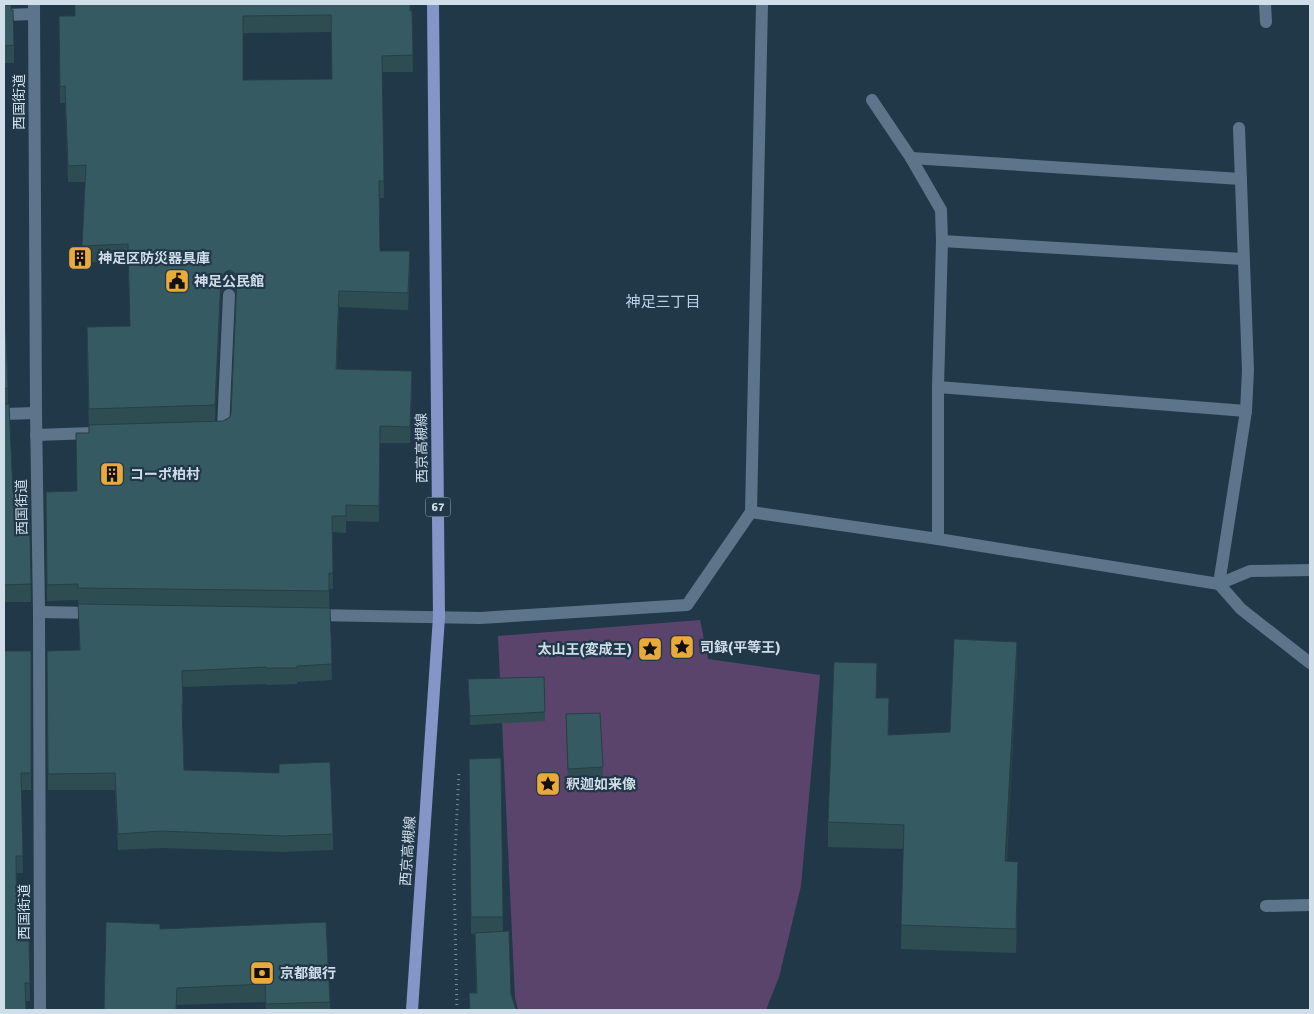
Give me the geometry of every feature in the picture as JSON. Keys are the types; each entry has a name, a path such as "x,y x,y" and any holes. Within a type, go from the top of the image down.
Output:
{"main road":[{"name":"西京高槻線","path":"412,1010 439,617 433,4"}],"street":[{"path":"302,615 480,618 687,605 751,512 762,4"},
{"path":"1265,4 1266,22"},
{"path":"4,15 34,9"},
{"name":"西国街道","path":"34,9 40,1010"},
{"path":"872,100 911,158 941,210 938,539"},
{"path":"1239,128 1248,370 1246,411 1219,584 1240,609 1310,663"},
{"path":"911,158 1241,179"},
{"path":"942,240 1243,259"},
{"path":"204,430 223,429 229,295"},
{"path":"938,387 1246,411"},
{"path":"4,414 36,413"},
{"path":"36,435 105,432"},
{"path":"751,512 938,539 1219,584 1250,571 1310,570"},
{"path":"38,612 107,613"},
{"path":"1266,906 1310,905"}],"path":[{"path":"457,1010 454,875 459,767"}],"shaded area":[{"path":"700,620 708,659 820,675 801,886 779,977 766,1010 518,1010 515,998 498,636"}],"building":[{"path":"75,4 410,4 410,11 412,11 413,55 382,56 384,181 379,181 380,251 410,251 408,293 339,291 336,369 412,371 410,427 380,426 379,506 346,505 346,516 332,516 333,573 329,573 329,591 78,588 78,584 47,585 46,492 77,491 76,433 89,433 89,425 223,421 230,417 231,413 237,279 236,274 230,270 225,272 221,278 215,405 89,409 87,327 130,326 128,244 82,246 86,165 68,166 65,86 60,87 59,16 75,16","holes":["331,15 332,79 243,80 243,16"]},
{"path":"4,5 11,5 11,10 13,10 14,45 4,46"},
{"path":"4,279 8,388 4,389"},
{"path":"4,404 9,404 13,492 29,492 31,584 4,585"},
{"path":"78,604 330,608 332,664 297,666 297,668 266,667 182,671 182,704 184,770 279,773 279,764 330,762 333,834 283,836 161,831 118,834 115,773 48,774 47,651 80,650"},
{"path":"954,639 1017,642 1005,861 1018,862 1016,929 901,925 904,825 828,822 834,662 877,663 876,698 889,698 888,735 950,732"},
{"path":"4,651 31,651 31,773 21,773 23,856 16,856 17,929 19,929 20,941 29,941 30,983 25,983 26,1010 4,1010"},
{"path":"544,677 545,712 470,716 468,679"},
{"path":"600,713 603,767 568,769 566,714"},
{"path":"501,758 503,917 471,917 469,759"},
{"path":"106,922 160,924 160,929 326,922 330,1002 266,1004 265,984 177,988 176,1010 104,1010"},
{"path":"509,931 511,994 516,1010 470,1010 469,993 477,993 475,933"}],"place":[{"name":"神足区防災器具庫","path":"80,258"},
{"name":"神足公民館","path":"177,281"},
{"name":"コーポ柏村","path":"112,474"},
{"name":"司録(平等王)","path":"682,647"},
{"name":"太山王(変成王)","path":"650,649"},
{"name":"釈迦如来像","path":"548,784"},
{"name":"京都銀行","path":"262,973"}],"district":[{"name":"神足三丁目","path":"663,302"}]}
